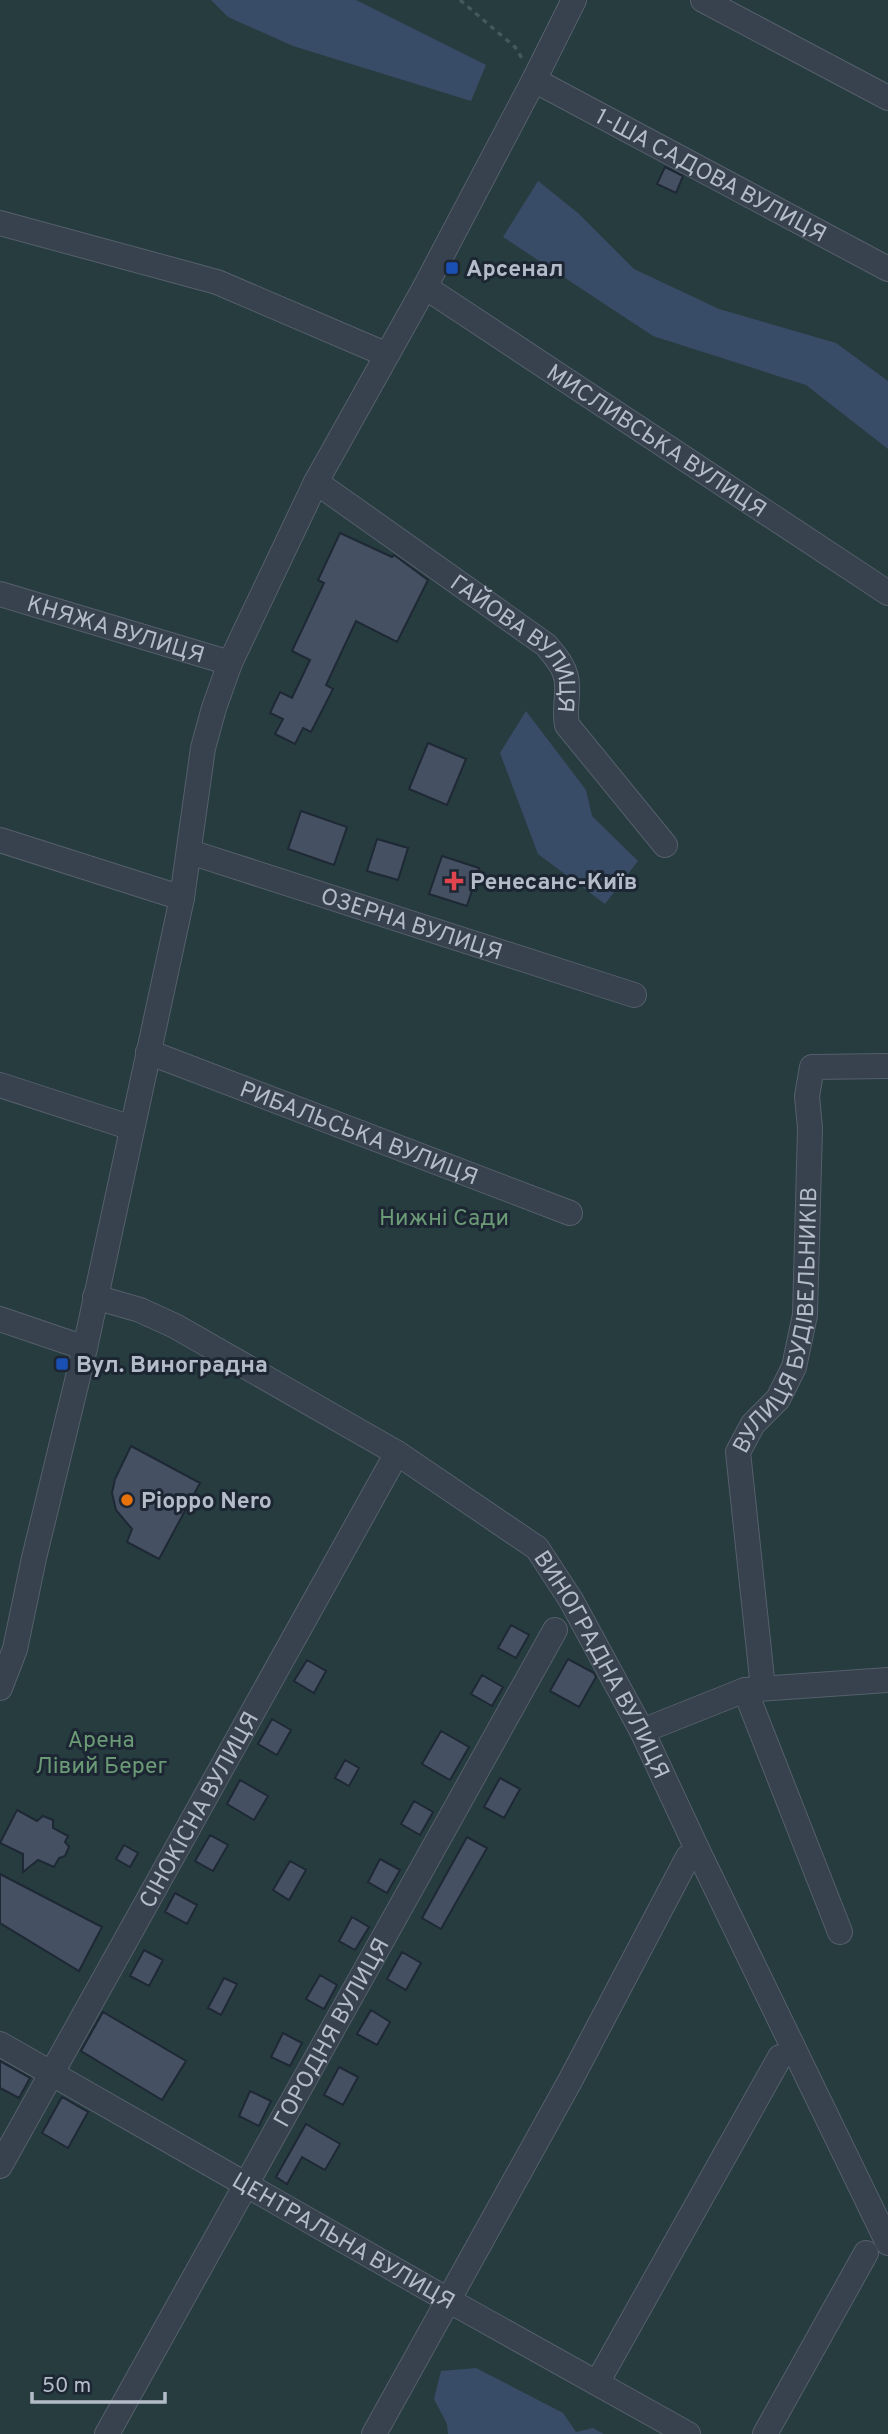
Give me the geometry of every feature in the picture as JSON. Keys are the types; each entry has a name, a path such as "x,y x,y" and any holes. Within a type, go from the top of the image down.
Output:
{"street":[{"path":"0,1688 8,1646 34,1558 85,1348 182,898 203,748 230,663 316,482 385,354 425,287 574,0"},
{"path":"703,0 888,98"},
{"name":"1-ША САДОВА ВУЛИЦЯ","path":"534,80 888,269"},
{"path":"0,223 217,282 385,354"},
{"name":"МИСЛИВСЬКА ВУЛИЦЯ","path":"425,287 888,593"},
{"name":"ГАЙОВА ВУЛИЦЯ","path":"316,482 546,645 563,666 568,683 565,714 567,725 665,845"},
{"name":"КНЯЖА ВУЛИЦЯ","path":"0,594 230,663"},
{"path":"0,840 182,898"},
{"name":"ОЗЕРНА ВУЛИЦЯ","path":"190,852 634,995"},
{"name":"РИБАЛЬСЬКА ВУЛИЦЯ","path":"148,1052 570,1213"},
{"name":"ВУЛИЦЯ БУДІВЕЛЬНИКІВ","path":"754,1689 738,1452 753,1424 778,1399 794,1367 805,1315 810,1128 807,1096 812,1067 888,1066"},
{"path":"0,1085 132,1128"},
{"name":"ВИНОГРАДНА ВУЛИЦЯ","path":"95,1297 140,1310 175,1326 397,1453 537,1548 571,1600 642,1731 877,2248"},
{"path":"0,1318 85,1348"},
{"name":"СІНОКІСНА ВУЛИЦЯ","path":"0,2166 397,1453"},
{"name":"ГОРОДНЯ ВУЛИЦЯ","path":"107,2434 555,1630"},
{"path":"642,1731 754,1689 888,1680"},
{"path":"754,1689 840,1932"},
{"path":"374,2434 570,2081 688,1857"},
{"name":"ЦЕНТРАЛЬНА ВУЛИЦЯ","path":"0,2044 688,2434"},
{"path":"597,2383 780,2057"},
{"path":"765,2434 877,2248"}],"path":[{"path":"460,0 515,47 534,80"}],"green space":[{"name":"Нижні Сади","path":"0,0 888,0 888,2434 0,2434"}],"water":[{"path":"211,0 356,0 486,65 471,101 293,46 228,17"},
{"path":"538,181 578,213 634,269 719,309 836,343 888,381 888,449 806,385 653,336 503,237"},
{"path":"526,711 586,790 592,816 638,861 605,904 538,854 500,753"},
{"path":"476,2368 563,2413 576,2432 593,2428 604,2434 448,2434 447,2424 434,2399 441,2371"}],"building":[{"path":"665,167 683,176 676,193 657,184"},
{"path":"340,533 392,557 394,555 428,580 397,642 356,621 326,685 333,689 311,732 303,728 295,744 275,734 283,719 270,713 280,692 292,698 310,660 292,651 324,583 318,580"},
{"path":"428,743 466,759 447,805 409,789"},
{"path":"301,811 347,827 334,865 288,849"},
{"path":"377,839 408,848 398,880 367,871"},
{"name":"Ренесанс-Київ","path":"442,856 479,868 467,906 429,894"},
{"path":"131,1446 200,1483 159,1559 127,1542 132,1529 116,1510 112,1493 115,1479"},
{"path":"511,1625 529,1635 516,1658 498,1648"},
{"path":"568,1659 594,1673 596,1677 579,1707 550,1691"},
{"path":"307,1660 326,1671 314,1693 294,1681"},
{"path":"482,1675 503,1687 492,1706 471,1694"},
{"path":"272,1719 291,1730 277,1755 258,1744"},
{"path":"441,1731 469,1747 450,1780 422,1764"},
{"path":"345,1760 359,1768 349,1786 335,1778"},
{"path":"500,1778 520,1789 504,1818 484,1807"},
{"path":"240,1780 268,1796 254,1820 227,1804"},
{"path":"414,1801 433,1812 420,1835 401,1824"},
{"path":"17,1810 37,1821 43,1816 53,1820 53,1828 68,1836 65,1842 69,1847 65,1856 59,1858 54,1867 38,1860 23,1872 23,1854 0,1843"},
{"path":"210,1835 228,1845 213,1871 195,1861"},
{"path":"467,1837 487,1848 441,1929 422,1918"},
{"path":"124,1845 138,1853 130,1867 116,1859"},
{"path":"380,1859 400,1870 387,1893 368,1882"},
{"path":"290,1861 306,1870 289,1900 273,1890"},
{"path":"0,1874 102,1927 79,1971 0,1923"},
{"path":"175,1893 197,1905 187,1924 165,1912"},
{"path":"352,1917 369,1927 355,1950 339,1941"},
{"path":"144,1950 163,1960 149,1986 130,1976"},
{"path":"402,1952 421,1963 406,1990 387,1979"},
{"path":"320,1975 337,1985 324,2009 306,1999"},
{"path":"224,1978 237,1984 221,2015 208,2008"},
{"path":"371,2010 390,2022 377,2045 357,2034"},
{"path":"103,2012 186,2061 162,2100 81,2051"},
{"path":"283,2033 302,2043 290,2066 271,2057"},
{"path":"0,2061 30,2078 19,2098 0,2088"},
{"path":"339,2067 358,2077 343,2105 324,2095"},
{"path":"250,2091 271,2101 259,2126 239,2116"},
{"path":"62,2097 88,2112 68,2148 42,2133"},
{"path":"306,2124 340,2144 325,2170 302,2157 287,2184 276,2177"}],"place":[{"name":"Арсенал","path":"452,268"},
{"name":"Ренесанс-Київ","path":"454,881"},
{"name":"Вул. Виноградна","path":"62,1364"},
{"name":"Pioppo Nero","path":"127,1500"}],"park label":[{"name":"Арена Лівий Берег","path":"101,1752"}]}
